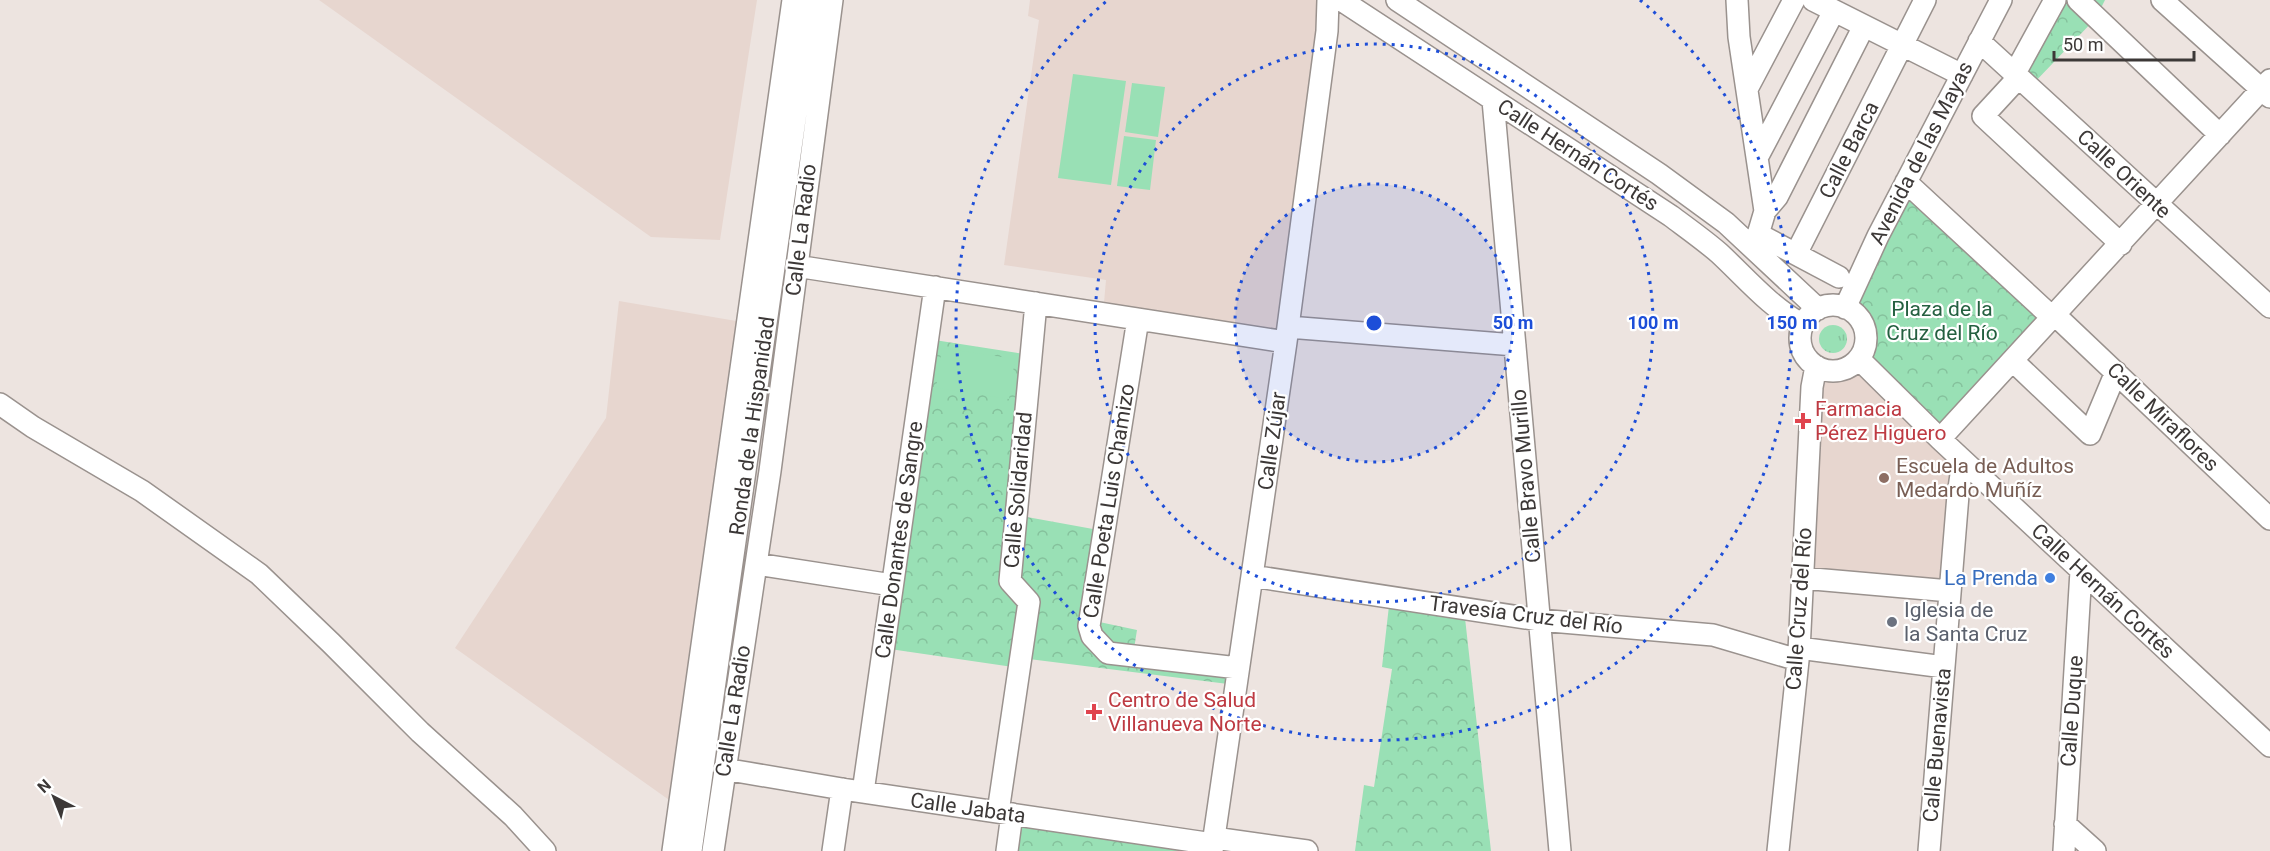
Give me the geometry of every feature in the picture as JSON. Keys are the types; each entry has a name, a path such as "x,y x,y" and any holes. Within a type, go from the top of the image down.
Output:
{"street":[{"name":"Ronda de la Hispanidad","path":"673,851 793,0"},
{"name":"Ronda de la Hispanidad","path":"691,851 813,0"},
{"name":"Calle La Radio","path":"712,851 770,471 832,0"},
{"name":"Calle Zújar","path":"1213,844 1287,334 1327,31 1328,0"},
{"name":"Calle Hernán Cortés","path":"1396,0 1756,241 1818,309"},
{"name":"Calle Barca","path":"1737,0 1739,37 1765,211"},
{"path":"1748,89 1794,0"},
{"path":"1813,0 1962,75"},
{"name":"Calle Barca","path":"1796,254 1925,0"},
{"name":"Avenida de las Mayas","path":"1845,308 1906,182 2001,0"},
{"path":"2055,0 2017,75 1983,116 2121,244"},
{"path":"2078,0 2101,9 2220,135"},
{"path":"1940,439 2158,205 2220,135 2267,89 2162,0"},
{"path":"1327,31 1347,4"},
{"name":"Calle Hernán Cortés","path":"1347,4 1678,221 1719,253 1767,300 1788,317 1803,325"},
{"path":"1758,156 1834,11"},
{"name":"Calle Barca","path":"1756,241 1765,211 1777,197 1864,26"},
{"name":"Calle Oriente","path":"1979,41 2270,307"},
{"name":"Calle Bravo Murillo","path":"1493,100 1560,851"},
{"path":"1906,182 2054,317"},
{"path":"1756,241 1796,254 1839,277"},
{"path":"1800,291 1850,272 1869,256"},
{"path":"796,266 1138,319 1287,334 1515,345"},
{"name":"Calle Donantes de Sangre","path":"833,851 852,790 883,648 935,287"},
{"name":"Calle Solidaridad","path":"1007,851 1005,813 1019,668 1029,602 1010,581 1036,303"},
{"path":"1828,306 1845,308 1858,317 1864,327 1866,338 1864,349 1859,358 1842,370 1831,371 1816,366 1805,355 1801,346 1800,335 1803,325 1818,309 1828,306"},
{"name":"Calle Miraflores","path":"2054,317 2116,372 2270,519"},
{"name":"Calle Poeta Luis Chamizo","path":"1138,319 1089,626 1092,636 1108,653 1238,668"},
{"name":"Calle Hernán Cortés","path":"1859,358 1940,439 2270,746"},
{"path":"2013,361 2090,434 2116,372"},
{"name":"Calle Cruz del Río","path":"1778,851 1798,654 1812,387 1816,366"},
{"path":"0,404 33,427 142,491 259,574 420,732 513,816 545,851"},
{"name":"Calle Buenavista","path":"1929,851 1958,495 1964,461"},
{"path":"756,564 892,585"},
{"name":"Calle Duque","path":"2064,851 2081,571"},
{"name":"Travesía Cruz del Río","path":"1252,576 1539,620 1713,635 1798,654 1944,667"},
{"path":"1802,578 1950,591"},
{"name":"Calle Jabata","path":"724,769 1213,844 1307,851"},
{"path":"2065,824 2095,851"}],"shaded area":[{"path":"319,0 757,0 720,240 651,237"},
{"path":"1030,0 1328,0 1286,342 1103,314 1106,280 1004,265 1039,20 1028,16"},
{"path":"619,301 748,323 679,807 455,648 606,418"},
{"name":"Escuela de Adultos Medardo Muñíz","path":"1851,366 1963,461 1950,591 1802,578 1821,369 1842,370"}],"green space":[{"path":"2055,0 2105,0 2096,18 2030,87 2015,73"},
{"path":"1073,74 1126,81 1111,185 1058,178"},
{"path":"1132,83 1165,87 1158,137 1125,132"},
{"path":"1124,136 1156,140 1150,190 1117,186"},
{"name":"Plaza de la Cruz del Río","path":"1906,182 2053,318 1940,439 1859,359 1865,339 1863,327 1850,310"},
{"path":"1833,325 1843,329 1847,339 1843,349 1833,353 1823,349 1819,339 1823,329"},
{"path":"928,339 1031,355 1016,515 1104,531 1090,620 1137,630 1133,655 1238,668 1236,685 1021,658 1019,668 883,648"},
{"path":"942,348 1015,359 1009,399 936,388"},
{"path":"1390,597 1464,609 1491,851 1355,851 1364,785 1374,787 1392,669 1382,667"},
{"path":"1012,814 1212,851 1007,851"}],"place":[{"name":"Farmacia Pérez Higuero","path":"1803,421"},
{"name":"Escuela de Adultos Medardo Muñíz","path":"1884,478"},
{"name":"La Prenda","path":"2050,578"},
{"name":"Iglesia de la Santa Cruz","path":"1892,622"},
{"name":"Centro de Salud Villanueva Norte","path":"1094,712"}]}
